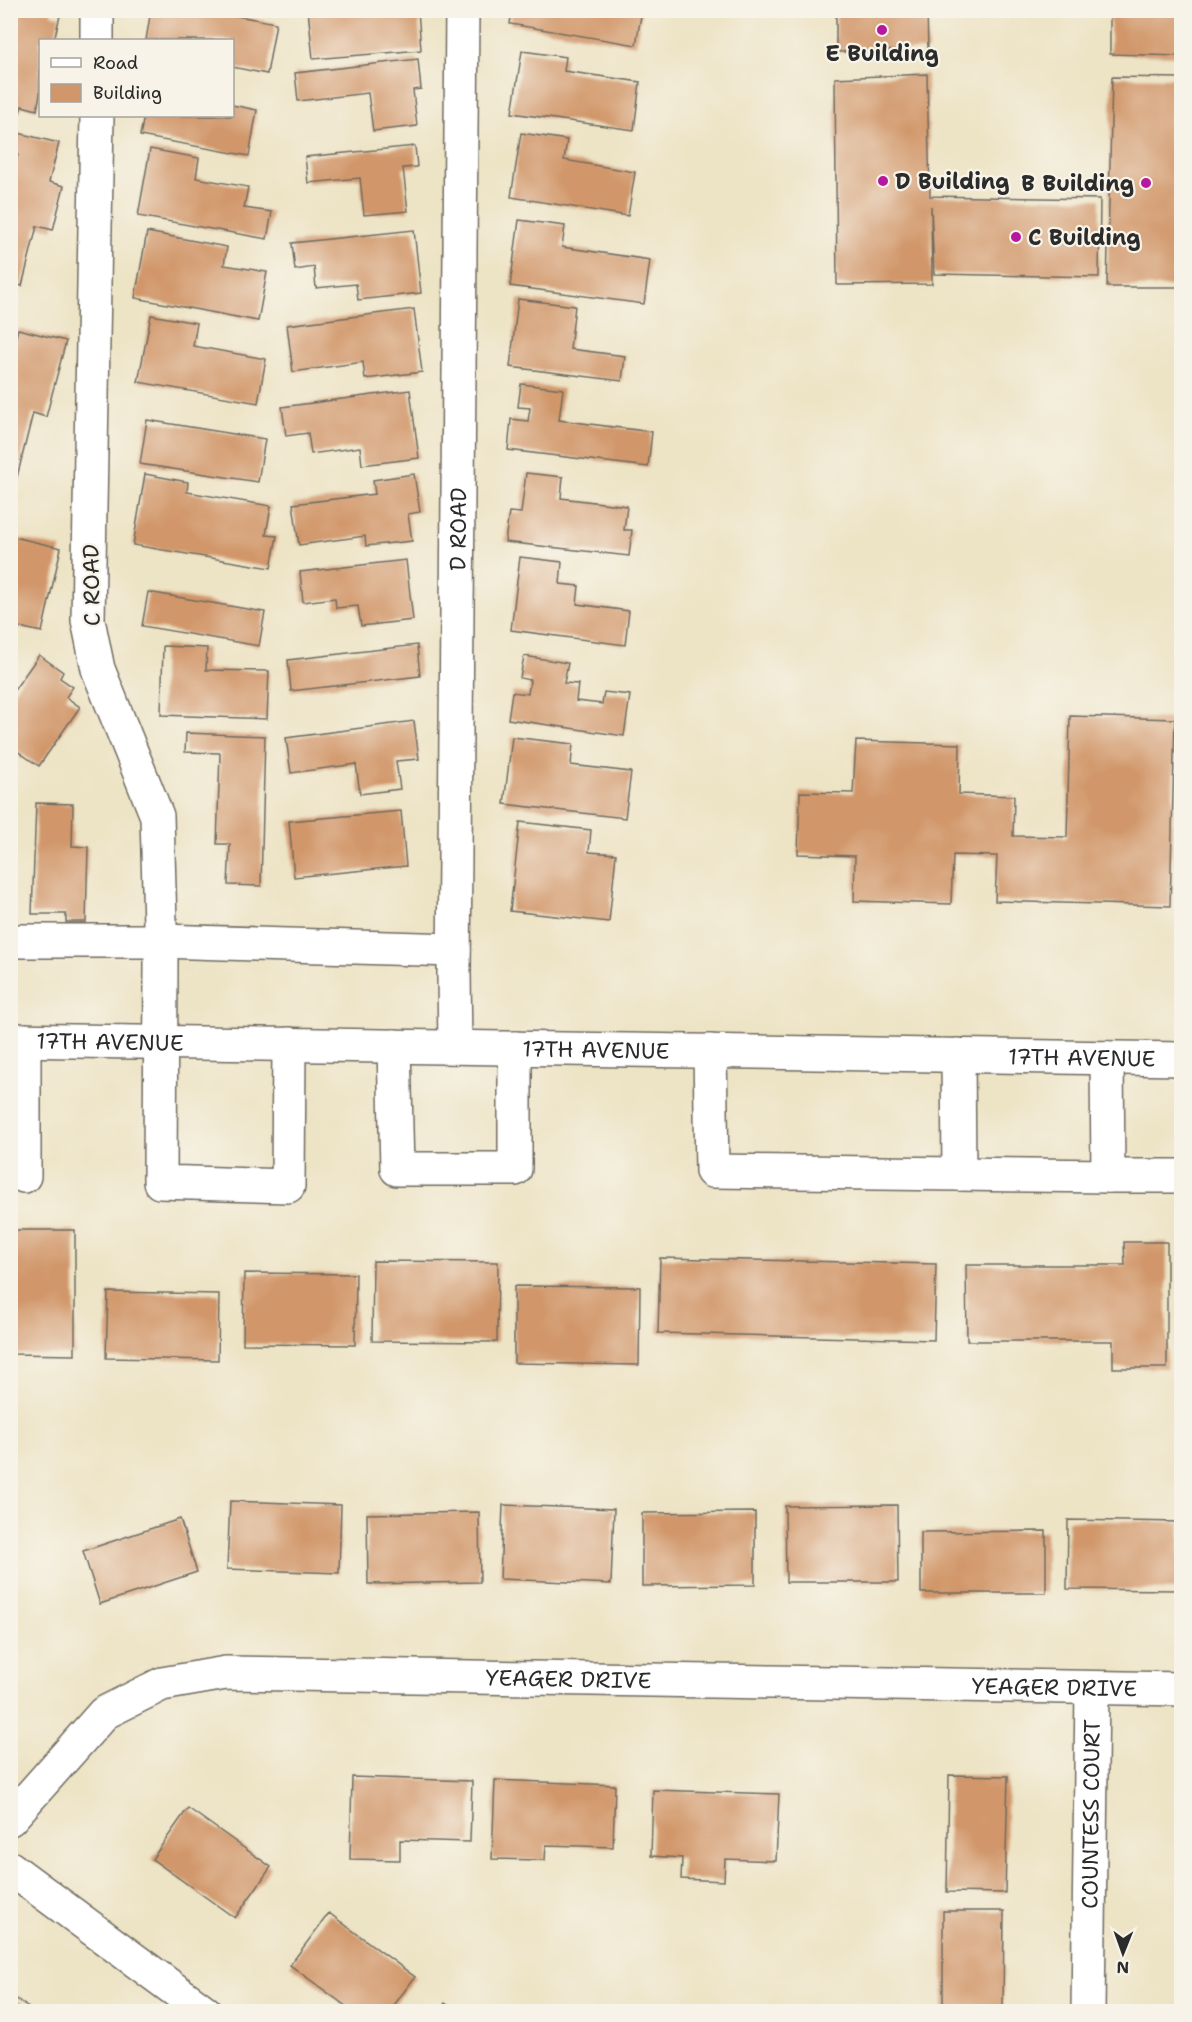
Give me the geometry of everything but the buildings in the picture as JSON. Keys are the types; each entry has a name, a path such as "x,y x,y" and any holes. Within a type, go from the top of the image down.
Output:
{"street":[{"path":"97,10 97,39"},
{"name":"D ROAD","path":"456,1047 454,951 462,10"},
{"name":"C ROAD","path":"97,117 88,620 98,669 157,816 161,941 160,1182 288,1186 289,1044"},
{"path":"10,941 161,941 454,951"},
{"path":"17,1040 24,1176"},
{"name":"17TH AVENUE","path":"17,1040 1182,1059"},
{"path":"394,1046 397,1169 515,1169 515,1048"},
{"path":"710,1051 712,1171 1182,1176"},
{"path":"958,1055 959,1174"},
{"path":"1107,1058 1108,1176"},
{"name":"YEAGER DRIVE","path":"10,1819 104,1713 162,1684 226,1673 1182,1689"},
{"name":"COUNTESS COURT","path":"1088,2012 1092,1688"},
{"path":"10,1868 205,2012"}],"place":[{"name":"E Building","path":"882,30"},
{"name":"D Building","path":"883,181"},
{"name":"B Building","path":"1146,183"},
{"name":"C Building","path":"1016,237"}]}
